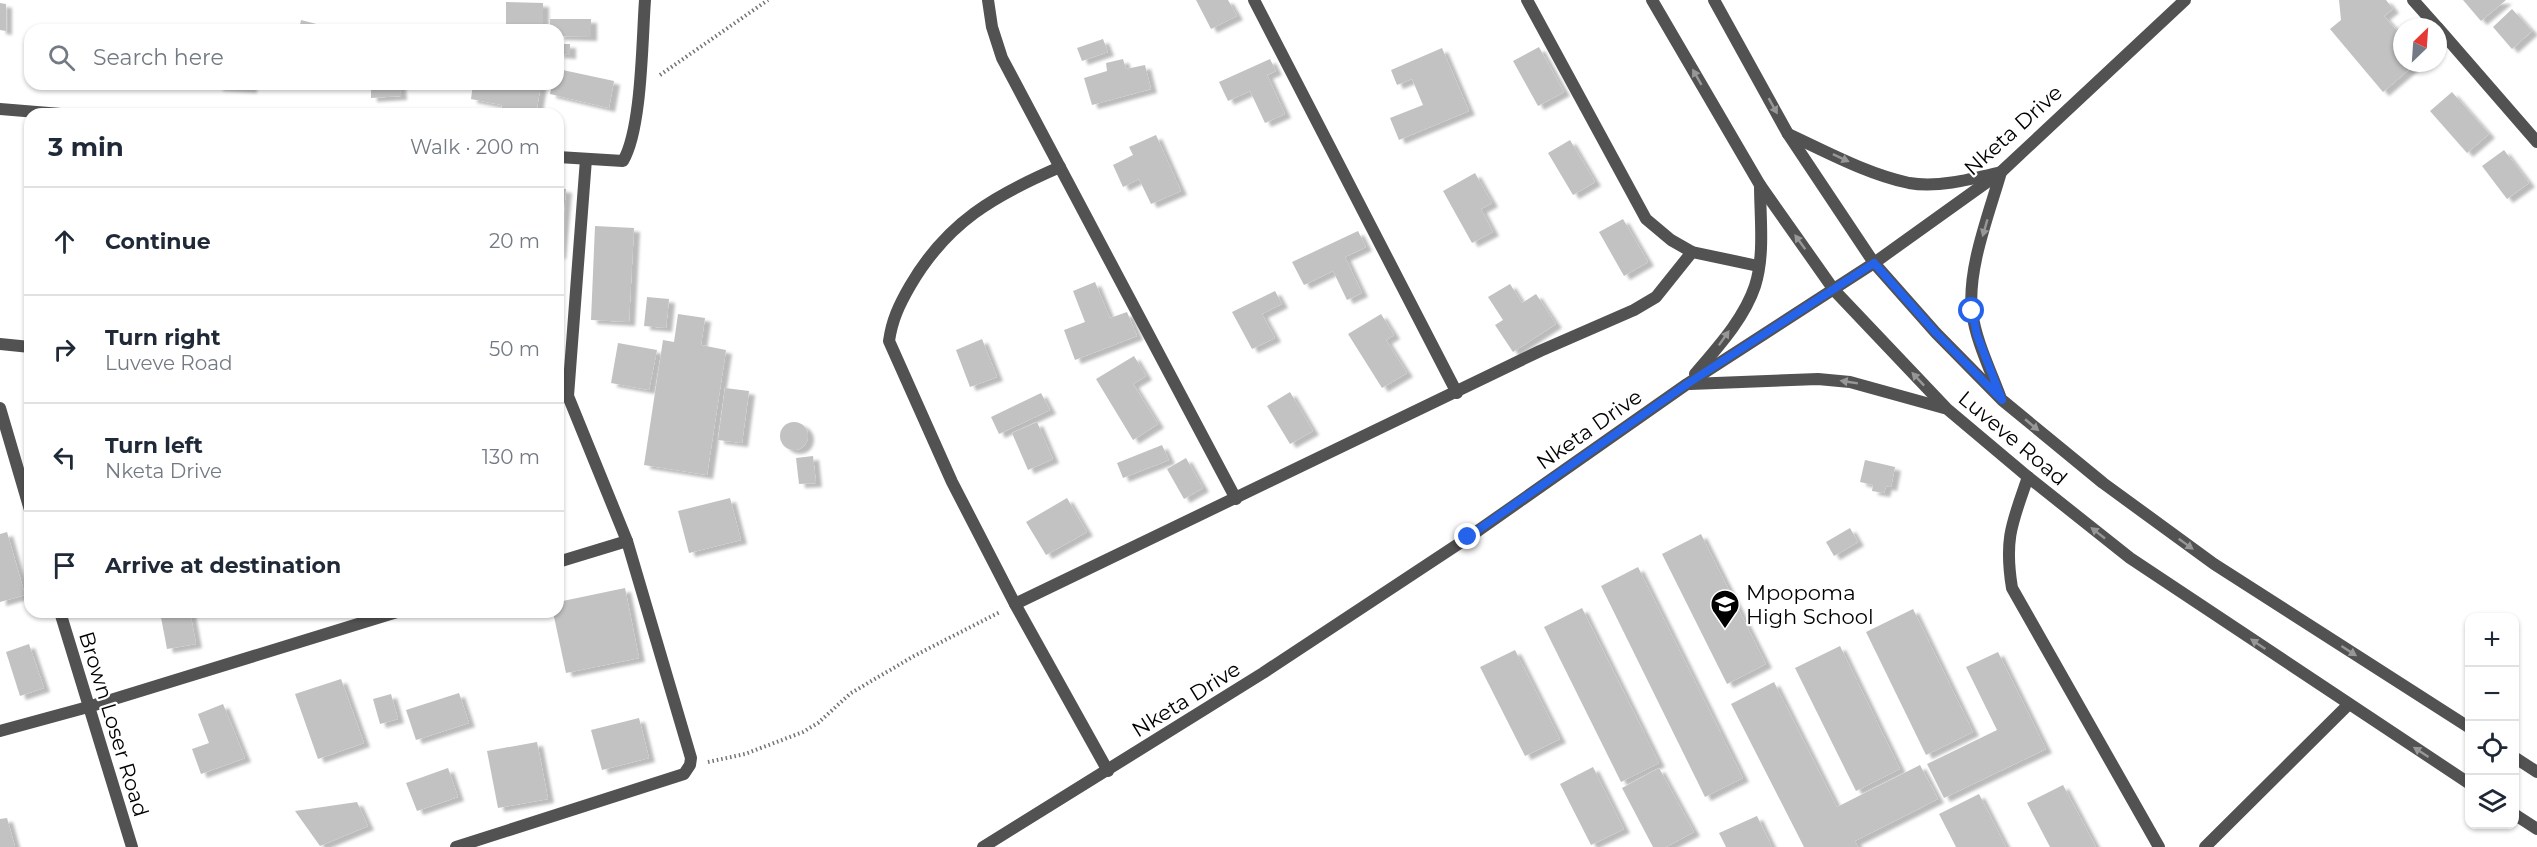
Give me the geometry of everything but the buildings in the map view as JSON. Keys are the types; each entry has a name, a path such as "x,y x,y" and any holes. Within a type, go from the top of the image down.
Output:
{"street":[{"path":"564,157 622,161 631,143 638,91 645,0"},
{"path":"988,0 992,27 1002,58 1236,499"},
{"path":"1254,0 1457,393"},
{"path":"1527,0 1646,219 1671,240 1692,252 1758,266"},
{"name":"Luveve Road","path":"1652,0 1760,185 1834,290 1946,408 2130,558 2465,781"},
{"name":"Luveve Road","path":"1714,0 1788,134 1874,263 1936,333 2002,400 2103,483 2214,564 2465,725"},
{"name":"Nketa Drive","path":"983,847 1263,673 1468,537 1687,384 1874,263 2001,172 2185,0"},
{"path":"2413,0 2428,18"},
{"path":"2447,39 2537,142"},
{"path":"0,109 24,111"},
{"path":"1788,134 1865,169 1911,183 1954,182 2001,172 1972,285 1972,311 1977,335 2002,400"},
{"path":"564,385 586,159"},
{"path":"1060,167 1011,189 942,239 892,320 889,341 952,482 1015,604 1108,771"},
{"path":"1687,384 1722,343 1755,287 1761,226 1760,185"},
{"path":"1015,604 1457,393 1540,351 1642,306 1656,297 1692,252"},
{"path":"0,344 24,346"},
{"path":"1687,384 1818,379 1850,382 1946,408"},
{"path":"456,847 684,774 690,765 691,758 627,541 564,397"},
{"path":"0,408 24,490"},
{"path":"2028,477 2009,532 2007,557 2012,588 2158,847"},
{"path":"564,560 627,541"},
{"name":"Brown Loser Road","path":"62,618 132,847"},
{"path":"0,731 88,707 377,618"},
{"path":"2205,847 2349,704"},
{"path":"2519,760 2537,772"},
{"path":"2519,817 2537,829"}],"path":[{"path":"638,91 768,0"},
{"path":"690,765 745,754 802,732 818,723 850,693 914,656 1015,604"}],"place":[{"name":"Mpopoma High School","path":"1725,630"}],"route":[{"path":"1468,537 1687,384 1874,263 1936,333 2002,400 1977,335 1972,311"}]}
